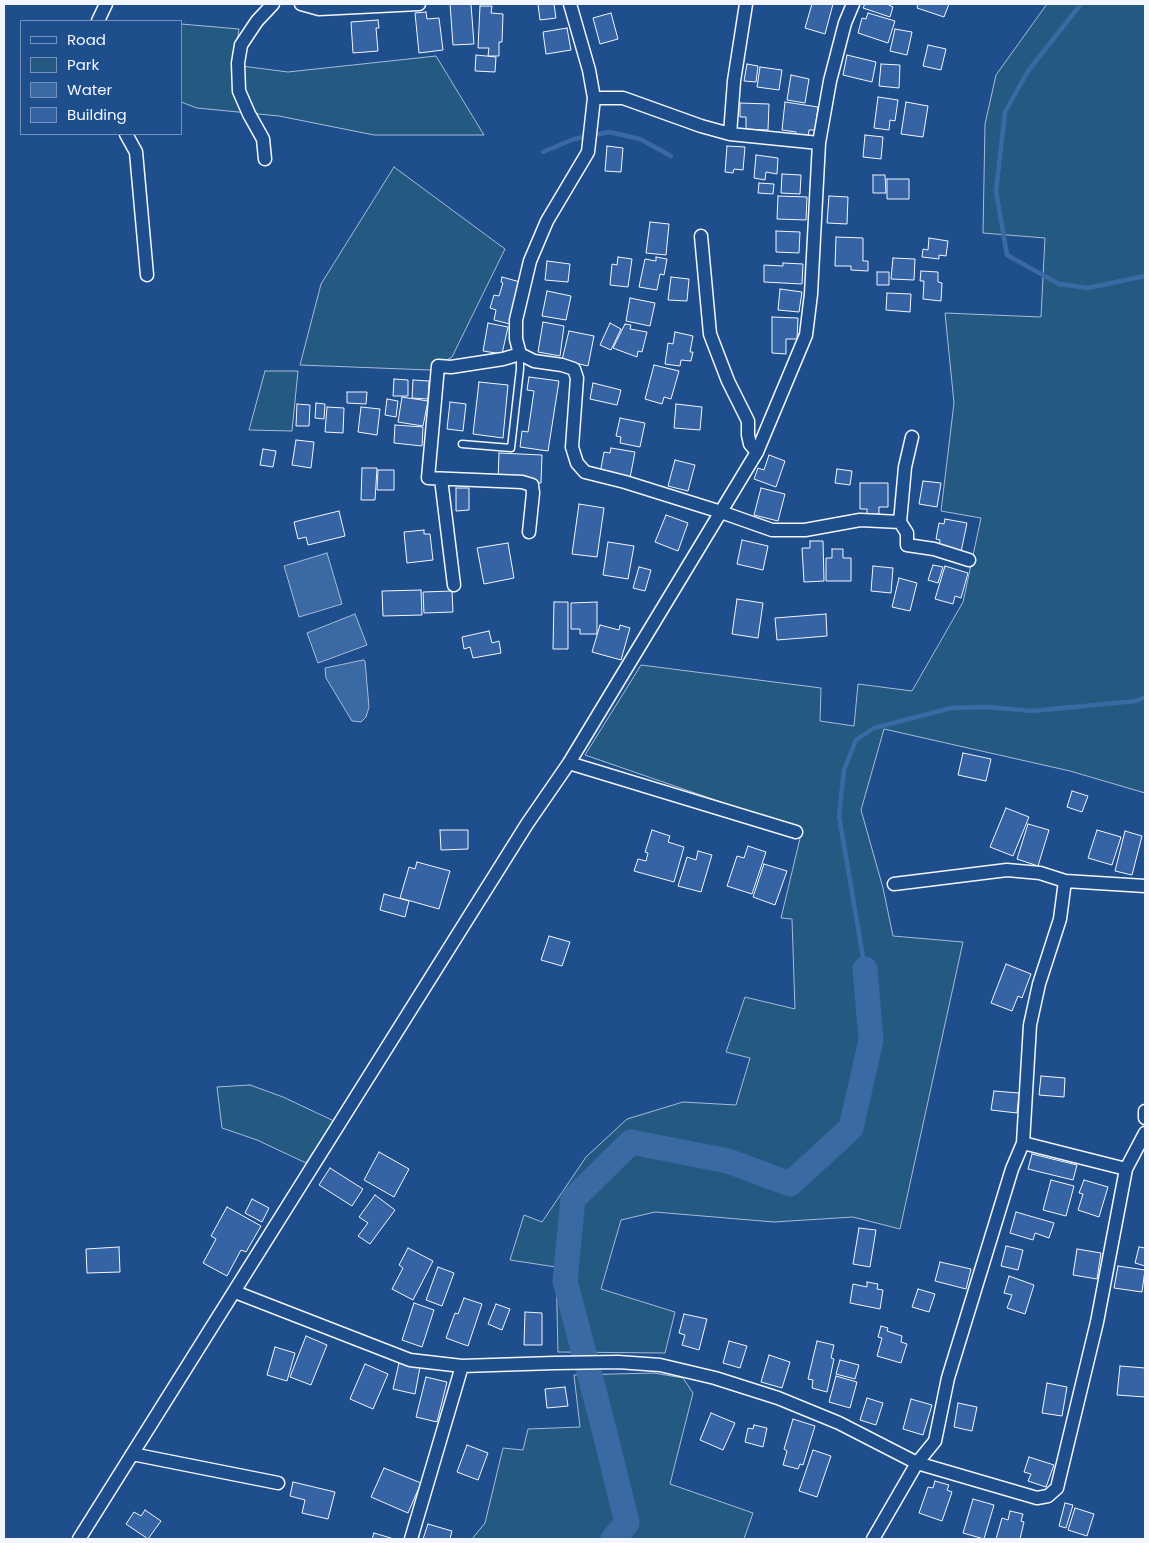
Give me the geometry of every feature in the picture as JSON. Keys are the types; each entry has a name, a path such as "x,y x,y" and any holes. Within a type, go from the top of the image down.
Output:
{"street":[{"path":"98,20 106,4"},
{"path":"265,159 262,139 239,91 238,63 241,45 257,21 273,4"},
{"path":"301,4 319,9 418,4"},
{"path":"520,354 516,339 516,320 530,261 547,221 588,152 594,104 589,70 570,4"},
{"path":"730,134 734,81 746,4"},
{"path":"79,1539 527,824 569,763 757,452 806,335 811,294 819,143 830,81 845,23 853,4"},
{"path":"594,104 623,98 701,126 730,134 819,143"},
{"path":"127,135 136,152 147,274"},
{"path":"701,236 710,334 728,381 748,421 750,444 757,452"},
{"path":"529,532 532,486 522,482 428,478 438,366 451,367 520,354 534,361 562,365 574,369 577,378 572,447 577,463 585,472 625,482 772,530 805,530 860,520 900,522"},
{"path":"912,437 905,467 900,522 907,533 907,545 934,549 969,560"},
{"path":"441,479 454,585"},
{"path":"569,763 796,832"},
{"path":"894,884 1007,870 1040,873 1065,881 1145,886"},
{"path":"873,1539 917,1463 935,1442 948,1378 1012,1169 1023,1143 1030,1025 1039,984 1060,919 1065,881"},
{"path":"1145,1111 1145,1118"},
{"path":"235,1292 410,1360 462,1366 618,1362 660,1365 714,1378 778,1398 839,1423 917,1463 1037,1498 1048,1496 1056,1488 1097,1322 1126,1169 1145,1133"},
{"path":"1023,1143 1126,1169"},
{"path":"411,1539 462,1366"},
{"path":"132,1454 278,1484"}],"lane":[{"path":"462,444 511,448 520,354"}],"green space":[{"path":"1047,4 1145,4 1145,793 1070,771 884,729 861,810 883,888 893,936 963,942 900,1229 853,1217 774,1222 655,1212 621,1220 601,1289 675,1312 665,1353 558,1352 556,1267 510,1260 524,1215 542,1222 586,1157 627,1119 683,1102 736,1105 750,1058 726,1052 745,997 795,1009 792,919 781,918 802,830 585,755 641,665 821,688 820,721 854,726 858,684 912,691 963,602 981,518 941,511 954,403 945,313 1041,317 1045,238 983,233 985,124 996,75"},
{"path":"182,24 239,29 234,65 288,72 436,56 484,135 374,135 279,116 197,108 182,102"},
{"path":"394,167 505,249 452,357 430,370 300,365 321,284"},
{"path":"265,371 298,371 292,431 249,430"},
{"path":"250,1085 283,1097 334,1121 306,1163 257,1140 222,1128 217,1087"},
{"path":"654,1373 683,1378 693,1393 670,1484 753,1513 744,1539 472,1539 485,1523 503,1448 523,1450 528,1429 580,1427 574,1375"}],"water":[{"path":"327,553 342,604 299,617 284,566"},
{"path":"355,614 367,645 318,663 307,633"},
{"path":"365,661 369,707 366,717 361,722 352,721 326,678 325,668"}],"building":[{"path":"450,4 471,4 474,44 453,45"},
{"path":"538,4 554,4 556,18 540,20"},
{"path":"812,4 833,4 825,34 805,28"},
{"path":"865,4 887,4 893,7 890,17 863,8"},
{"path":"918,4 949,4 944,17 917,8"},
{"path":"480,6 492,6 491,13 503,14 502,42 499,42 499,56 488,56 489,48 478,48"},
{"path":"426,12 427,19 439,18 443,50 419,53 415,13"},
{"path":"611,13 618,39 600,44 593,18"},
{"path":"868,13 895,21 888,43 858,33 862,18 866,19"},
{"path":"378,20 379,28 376,28 378,51 353,53 351,22"},
{"path":"567,28 571,50 546,54 543,32"},
{"path":"895,29 912,32 907,55 890,51"},
{"path":"928,45 946,49 941,70 923,66"},
{"path":"476,55 496,57 495,72 475,71"},
{"path":"847,55 876,62 872,82 843,75"},
{"path":"747,64 758,66 756,82 744,81"},
{"path":"881,64 900,65 899,88 879,86"},
{"path":"760,67 782,70 779,90 757,87"},
{"path":"791,75 809,79 805,103 787,100"},
{"path":"878,97 898,100 895,121 890,120 889,130 874,128"},
{"path":"785,102 818,107 815,130 809,130 808,138 795,137 796,132 782,130"},
{"path":"906,102 928,106 923,137 901,134"},
{"path":"740,103 769,104 768,130 746,129 746,117 740,117"},
{"path":"865,135 883,137 881,159 863,157"},
{"path":"607,146 623,148 621,172 605,171"},
{"path":"727,146 745,147 743,170 734,169 733,173 725,172"},
{"path":"756,155 778,158 777,174 766,172 765,180 754,178"},
{"path":"782,174 801,175 800,194 781,193"},
{"path":"873,175 885,175 886,193 873,193"},
{"path":"887,179 909,179 909,199 887,199"},
{"path":"759,183 774,184 773,194 758,193"},
{"path":"778,196 807,197 806,220 777,219"},
{"path":"829,196 848,197 847,224 827,223"},
{"path":"650,222 669,224 666,255 646,253"},
{"path":"776,231 800,232 799,253 776,252"},
{"path":"836,237 863,238 863,261 868,261 868,271 851,270 851,266 835,266"},
{"path":"929,238 948,241 946,256 939,255 939,259 922,257 923,249 928,250"},
{"path":"618,257 632,259 628,287 610,285 612,264 617,265"},
{"path":"656,257 667,259 664,275 660,274 657,290 639,287 645,259 656,261"},
{"path":"893,258 915,259 914,280 891,279"},
{"path":"547,261 570,264 568,282 545,280"},
{"path":"783,263 803,264 802,284 764,282 764,265 783,266"},
{"path":"921,271 938,272 938,282 942,283 941,301 923,299 924,281 920,281"},
{"path":"877,272 889,272 889,285 877,285"},
{"path":"502,277 520,282 510,324 494,320 496,310 490,308 494,295 499,296 503,283 501,282"},
{"path":"671,277 689,279 687,301 668,300"},
{"path":"780,289 802,292 799,312 778,310"},
{"path":"547,291 571,296 566,320 542,316"},
{"path":"887,293 911,294 910,312 886,310"},
{"path":"630,298 655,303 650,326 626,321"},
{"path":"772,317 798,318 797,339 786,339 786,354 772,353"},
{"path":"543,322 564,326 560,356 538,352"},
{"path":"488,323 508,327 502,354 483,351"},
{"path":"610,323 621,329 611,350 600,345"},
{"path":"625,324 631,325 630,329 647,332 642,352 638,351 637,357 613,348"},
{"path":"569,331 594,336 588,366 562,360"},
{"path":"675,332 693,336 690,352 693,352 691,361 681,360 680,366 665,364 668,343 673,344"},
{"path":"654,365 679,371 671,399 664,397 662,404 645,399"},
{"path":"529,377 559,381 548,451 520,447 522,431 528,432 534,391 527,390"},
{"path":"394,379 408,380 408,396 393,396"},
{"path":"413,380 429,381 428,399 412,398"},
{"path":"479,382 508,385 503,438 473,434"},
{"path":"593,383 621,390 617,405 590,399"},
{"path":"347,392 367,392 366,404 347,403"},
{"path":"402,397 428,401 423,426 398,422"},
{"path":"387,399 398,401 396,417 385,415"},
{"path":"450,402 466,404 463,431 447,429"},
{"path":"316,403 325,404 324,419 315,418"},
{"path":"297,404 310,405 309,426 296,426"},
{"path":"676,404 702,407 700,430 674,428"},
{"path":"327,407 344,408 343,433 325,432"},
{"path":"361,407 380,409 377,435 358,432"},
{"path":"620,418 645,423 640,447 620,443 621,437 616,436"},
{"path":"395,425 423,427 422,446 394,443"},
{"path":"296,440 314,442 311,468 292,465"},
{"path":"611,448 635,452 630,478 600,473 604,452 610,453"},
{"path":"263,449 276,451 273,467 260,465"},
{"path":"499,453 542,455 541,483 498,481"},
{"path":"769,455 785,461 776,487 754,479 758,468 764,470"},
{"path":"675,460 695,465 688,491 668,486"},
{"path":"362,468 377,468 375,500 361,500"},
{"path":"837,469 852,471 850,485 835,483"},
{"path":"378,470 394,470 394,490 377,490"},
{"path":"923,481 941,483 937,507 919,504"},
{"path":"860,483 888,483 888,507 879,507 879,514 867,514 867,509 860,509"},
{"path":"456,488 469,488 469,510 456,511"},
{"path":"761,488 785,494 778,521 754,515"},
{"path":"579,504 604,508 597,557 572,554"},
{"path":"339,511 345,536 308,545 306,537 298,539 294,522"},
{"path":"666,515 688,523 678,551 655,542"},
{"path":"945,519 967,523 961,552 939,548 940,540 936,539 939,523 944,524"},
{"path":"424,530 424,534 430,534 433,560 407,563 404,532"},
{"path":"742,540 768,546 763,570 737,564"},
{"path":"810,541 823,541 824,581 804,582 802,548 810,548"},
{"path":"608,542 634,546 628,579 603,575"},
{"path":"508,543 514,578 484,584 477,548"},
{"path":"832,549 843,549 843,558 851,558 851,581 826,581 826,558 832,558"},
{"path":"933,565 943,567 938,583 928,580"},
{"path":"873,566 893,568 891,593 871,591"},
{"path":"945,566 968,573 961,598 955,596 953,604 935,599"},
{"path":"639,567 651,570 645,591 633,588"},
{"path":"899,578 917,583 910,611 892,607"},
{"path":"421,590 422,615 383,616 382,591"},
{"path":"452,591 453,612 424,613 423,592"},
{"path":"737,599 763,603 758,638 732,634"},
{"path":"554,602 568,602 568,649 553,649"},
{"path":"597,602 597,634 580,634 580,629 571,629 571,603"},
{"path":"826,614 827,636 777,640 775,618"},
{"path":"600,625 619,630 620,625 630,628 621,660 592,652"},
{"path":"489,631 492,643 499,641 501,653 473,658 470,647 464,649 462,637"},
{"path":"963,753 991,759 986,781 958,775"},
{"path":"1072,791 1088,796 1082,812 1067,807"},
{"path":"1006,808 1029,817 1013,856 990,847"},
{"path":"1028,824 1049,830 1038,866 1017,859"},
{"path":"440,830 468,830 468,849 441,850"},
{"path":"652,830 670,836 668,842 684,847 674,882 634,871 638,859 646,861 648,853 645,852"},
{"path":"1097,830 1121,837 1112,865 1088,858"},
{"path":"1125,831 1142,836 1132,875 1115,871"},
{"path":"748,846 766,852 752,894 727,886 737,856 744,858"},
{"path":"698,851 712,855 701,892 678,886 687,857 696,860"},
{"path":"417,862 450,871 439,909 400,898 409,867 415,869"},
{"path":"764,864 787,871 775,905 753,897"},
{"path":"384,894 409,901 405,917 380,910"},
{"path":"549,936 570,942 562,966 541,960"},
{"path":"1006,964 1031,974 1022,998 1018,996 1012,1011 991,1003"},
{"path":"1041,1076 1065,1078 1064,1097 1039,1095"},
{"path":"994,1091 1019,1093 1017,1113 991,1110"},
{"path":"379,1152 409,1169 394,1197 364,1180"},
{"path":"1032,1154 1077,1165 1073,1180 1028,1169"},
{"path":"330,1168 363,1189 352,1206 319,1185"},
{"path":"1051,1180 1074,1186 1066,1216 1043,1210"},
{"path":"1084,1180 1108,1187 1099,1217 1078,1210 1083,1194 1079,1193"},
{"path":"375,1195 395,1210 370,1244 358,1236 368,1223 359,1217"},
{"path":"252,1199 269,1208 262,1222 245,1213"},
{"path":"227,1207 261,1226 246,1252 241,1250 227,1276 203,1263 216,1239 211,1236"},
{"path":"1016,1212 1054,1223 1049,1238 1035,1233 1033,1240 1010,1233"},
{"path":"859,1228 876,1230 870,1267 853,1264"},
{"path":"1006,1246 1023,1250 1018,1270 1001,1266"},
{"path":"119,1247 120,1272 87,1273 86,1249"},
{"path":"1139,1247 1145,1248 1145,1266 1135,1263"},
{"path":"408,1248 433,1261 413,1300 392,1289 403,1268 399,1265"},
{"path":"1077,1249 1101,1253 1097,1279 1073,1275"},
{"path":"940,1262 971,1269 966,1289 935,1281"},
{"path":"1118,1266 1145,1270 1142,1292 1114,1288"},
{"path":"438,1267 454,1273 442,1306 426,1300"},
{"path":"1009,1276 1034,1285 1025,1314 1007,1308 1012,1295 1004,1293"},
{"path":"867,1282 878,1284 877,1289 883,1290 880,1309 850,1303 853,1284 867,1287"},
{"path":"918,1289 935,1294 929,1312 912,1307"},
{"path":"464,1298 482,1304 468,1346 446,1338 455,1313 458,1314"},
{"path":"414,1303 434,1310 422,1347 402,1340"},
{"path":"496,1304 510,1309 502,1330 488,1324"},
{"path":"525,1312 542,1313 542,1345 524,1345"},
{"path":"684,1314 707,1319 699,1350 682,1345 685,1335 679,1333"},
{"path":"881,1326 888,1328 887,1331 902,1336 901,1342 907,1344 901,1363 877,1356 882,1338 878,1337"},
{"path":"306,1336 327,1345 311,1385 290,1377"},
{"path":"729,1341 747,1346 740,1368 723,1363"},
{"path":"817,1341 834,1345 831,1358 834,1359 827,1392 812,1388 813,1380 808,1379"},
{"path":"275,1347 295,1353 287,1381 267,1375"},
{"path":"769,1355 790,1362 782,1388 761,1382"},
{"path":"840,1360 859,1365 855,1379 836,1374"},
{"path":"399,1363 420,1367 415,1394 393,1389"},
{"path":"365,1364 388,1374 373,1409 350,1399"},
{"path":"1120,1366 1145,1368 1145,1397 1117,1395"},
{"path":"836,1376 857,1382 850,1408 829,1402"},
{"path":"426,1377 447,1382 437,1422 416,1417"},
{"path":"1047,1383 1067,1387 1062,1416 1042,1413"},
{"path":"565,1387 568,1406 547,1408 545,1389"},
{"path":"867,1398 883,1403 876,1425 860,1420"},
{"path":"911,1399 932,1405 923,1435 903,1429"},
{"path":"958,1403 977,1407 972,1431 954,1427"},
{"path":"711,1413 735,1423 723,1450 700,1440"},
{"path":"793,1419 815,1426 803,1465 800,1464 798,1469 783,1465 787,1451 784,1449"},
{"path":"754,1425 767,1428 763,1447 745,1442 748,1428 753,1429"},
{"path":"467,1445 488,1453 478,1480 457,1472"},
{"path":"813,1450 831,1456 817,1497 799,1491"},
{"path":"1029,1457 1054,1465 1046,1487 1028,1481 1031,1474 1024,1472"},
{"path":"384,1468 421,1483 408,1513 371,1497"},
{"path":"935,1481 949,1485 947,1490 952,1492 942,1521 919,1513 928,1487 933,1488"},
{"path":"293,1482 335,1492 328,1519 302,1513 305,1500 290,1496"},
{"path":"973,1499 994,1505 984,1539 963,1533"},
{"path":"1065,1503 1073,1505 1066,1528 1059,1526"},
{"path":"1075,1508 1094,1514 1087,1536 1068,1530"},
{"path":"145,1510 161,1521 148,1539 126,1524 134,1512 141,1516"},
{"path":"1010,1511 1023,1514 1021,1521 1024,1522 1020,1539 996,1539 1002,1518 1008,1520"},
{"path":"428,1524 452,1531 450,1539 423,1539"},
{"path":"374,1533 394,1539 372,1539"}],"waterway":[{"path":"1081,4 1028,71 1005,112 996,191 1007,255 1059,284 1088,288 1145,276"},
{"path":"543,152 574,139 609,132 640,139 671,156"},
{"path":"865,969 839,816 844,770 856,740 874,728 951,708 987,707 1032,711 1136,701 1145,697"},
{"path":"613,1539 627,1523 565,1281 573,1199 631,1142 728,1161 790,1184 851,1128 871,1040 865,969"}]}
